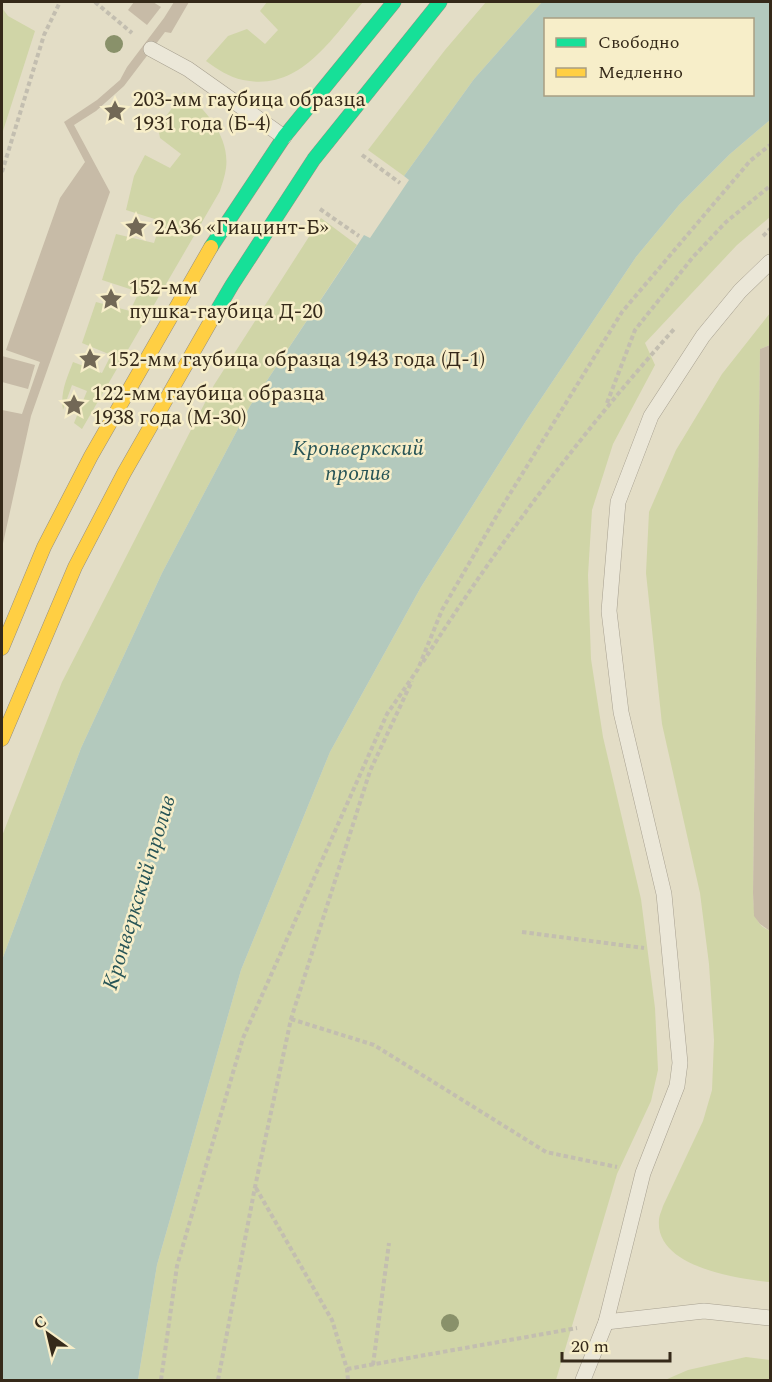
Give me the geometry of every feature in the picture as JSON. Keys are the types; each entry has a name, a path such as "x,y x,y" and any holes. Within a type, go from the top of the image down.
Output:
{"main road":[{"path":"2,648 44,547 91,456 200,264 284,137 394,2"},
{"path":"2,739 75,567 124,473 232,285 314,159 440,2"}],"lane":[{"path":"151,49 188,69 284,137"},
{"path":"584,1380 606,1322 643,1173 677,1086 680,1063 664,894 621,712 609,611 618,502 651,416 703,336 740,291 771,262"},
{"path":"606,1322 704,1311 771,1318"}],"path":[{"path":"2,172 44,35 60,2"},
{"path":"95,2 151,49"},
{"path":"218,1380 255,1187 291,1019 370,771 418,669 442,610 500,510 622,312 750,161 771,145"},
{"path":"357,151 400,183"},
{"path":"161,1380 177,1266 243,1038 387,714 468,591 606,407 634,330 693,257 726,222 771,186"},
{"path":"317,207 359,236"},
{"path":"522,932 671,952"},
{"path":"291,1019 374,1045 546,1152 617,1167"},
{"path":"255,1187 332,1320 347,1369 348,1380"},
{"path":"373,1365 388,1243"},
{"path":"347,1369 561,1330"}],"green space":[{"path":"267,2 363,2 312,59 298,70 281,78 263,82 243,80 228,75 206,61 228,36 247,29 265,44 278,30 260,11"},
{"path":"486,2 542,2 474,79 404,176 368,150 445,50"},
{"path":"2,8 8,16 35,31 2,134"},
{"path":"184,92 208,116 220,135 226,157 223,183 82,429 74,423 87,391 72,385 63,410 62,397 65,385 73,362 102,373 111,355 82,343 96,302 130,311 139,292 102,280 116,234 154,243 161,221 126,210 134,176 145,155 170,168 181,154 160,138 158,127"},
{"path":"770,120 770,217 737,245 645,343 655,365 613,444 592,510 588,575 591,659 603,737 641,899 655,1008 658,1070 651,1101 617,1174 556,1380 138,1380 157,1265 241,970 330,752 421,587 526,421 636,257 679,205 730,154"},
{"path":"321,218 357,245 250,406 162,573 81,748 2,960 2,836 62,682 214,385"},
{"path":"770,313 770,345 760,349 753,893 757,920 770,931 770,1282 739,1278 701,1267 670,1249 661,1236 659,1220 663,1206 703,1121 712,1090 714,1040 709,964 700,893 662,724 646,573 649,512 676,450 722,374"},
{"path":"746,1357 770,1360 770,1380 665,1380 688,1370"}],"water":[{"name":"Кронверкский пролив","path":"542,2 770,2 770,120 730,154 679,205 636,257 526,421 421,587 330,752 241,970 157,1265 138,1380 2,1380 2,960 81,748 162,573 250,406 364,235 370,238 409,180 404,176 474,79"}],"building":[{"path":"134,2 153,2 161,7 147,25 128,10"},
{"path":"174,2 189,2 171,33 165,32 124,86 96,111 74,125 110,192 31,416 2,548 2,410 22,414 40,362 6,350 60,198 85,162 64,122 97,100 120,80"},
{"path":"770,345 770,931 754,916 753,893 760,349"},
{"path":"2,356 35,365 28,389 2,382"}],"traffic: fast":[{"path":"211,247 284,137 394,2"},
{"path":"212,319 314,159 440,2"}],"traffic: slow":[{"path":"2,648 44,547 91,456 211,247"},
{"path":"2,739 75,567 124,473 212,319"}],"place":[{"name":"203-мм гаубица образца 1931 года (Б-4)","path":"115,111"},
{"name":"2А36 «Гиацинт-Б»","path":"136,227"},
{"name":"152-мм пушка-гаубица Д-20","path":"111,299"},
{"name":"152-мм гаубица образца 1943 года (Д-1)","path":"90,359"},
{"name":"122-мм гаубица образца 1938 года (М-30)","path":"74,405"}]}
